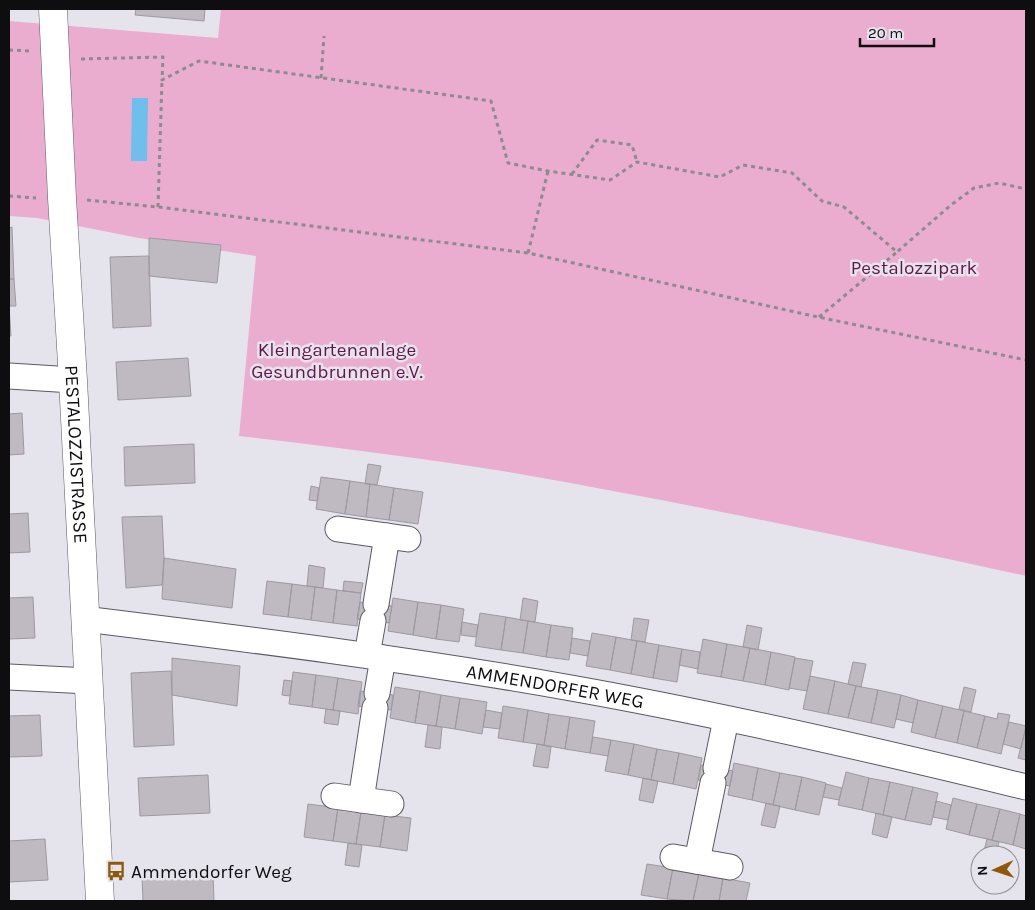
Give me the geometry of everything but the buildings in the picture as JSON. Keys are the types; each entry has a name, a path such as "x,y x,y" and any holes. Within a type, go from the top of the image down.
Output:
{"street":[{"name":"PESTALOZZISTRASSE","path":"53,9 100,901"},
{"path":"9,376 73,380"},
{"path":"338,529 397,538 374,613 376,700 361,800"},
{"name":"AMMENDORFER WEG","path":"85,619 375,656 571,688 892,754 1026,787"},
{"path":"9,677 89,681"},
{"path":"697,861 726,719"},
{"path":"334,796 391,804"},
{"path":"673,857 730,867"}],"path":[{"path":"321,78 324,36"},
{"path":"9,50 54,53 76,59 163,57 158,207"},
{"path":"162,80 199,62 491,101 508,163 610,180 637,162 720,177 743,165 792,173 822,201 844,207 897,252"},
{"path":"572,174 597,140 632,145 637,162"},
{"path":"528,253 548,171"},
{"path":"818,317 951,205 974,188 998,183 1026,189"},
{"path":"9,196 62,198 158,207 528,253 818,317 1026,360"}],"green space":[{"path":"221,9 1026,9 1026,576 771,522 514,473 239,436 256,256 139,238 37,218 9,216 9,21 218,38"}],"water":[{"path":"132,98 148,98 147,161 131,161"}],"place":[{"name":"Ammendorfer Weg","path":"116,871"}],"park label":[{"name":"Pestalozzipark","path":"914,267"},
{"name":"Kleingartenanlage Gesundbrunnen e.V.","path":"337,360"}]}
